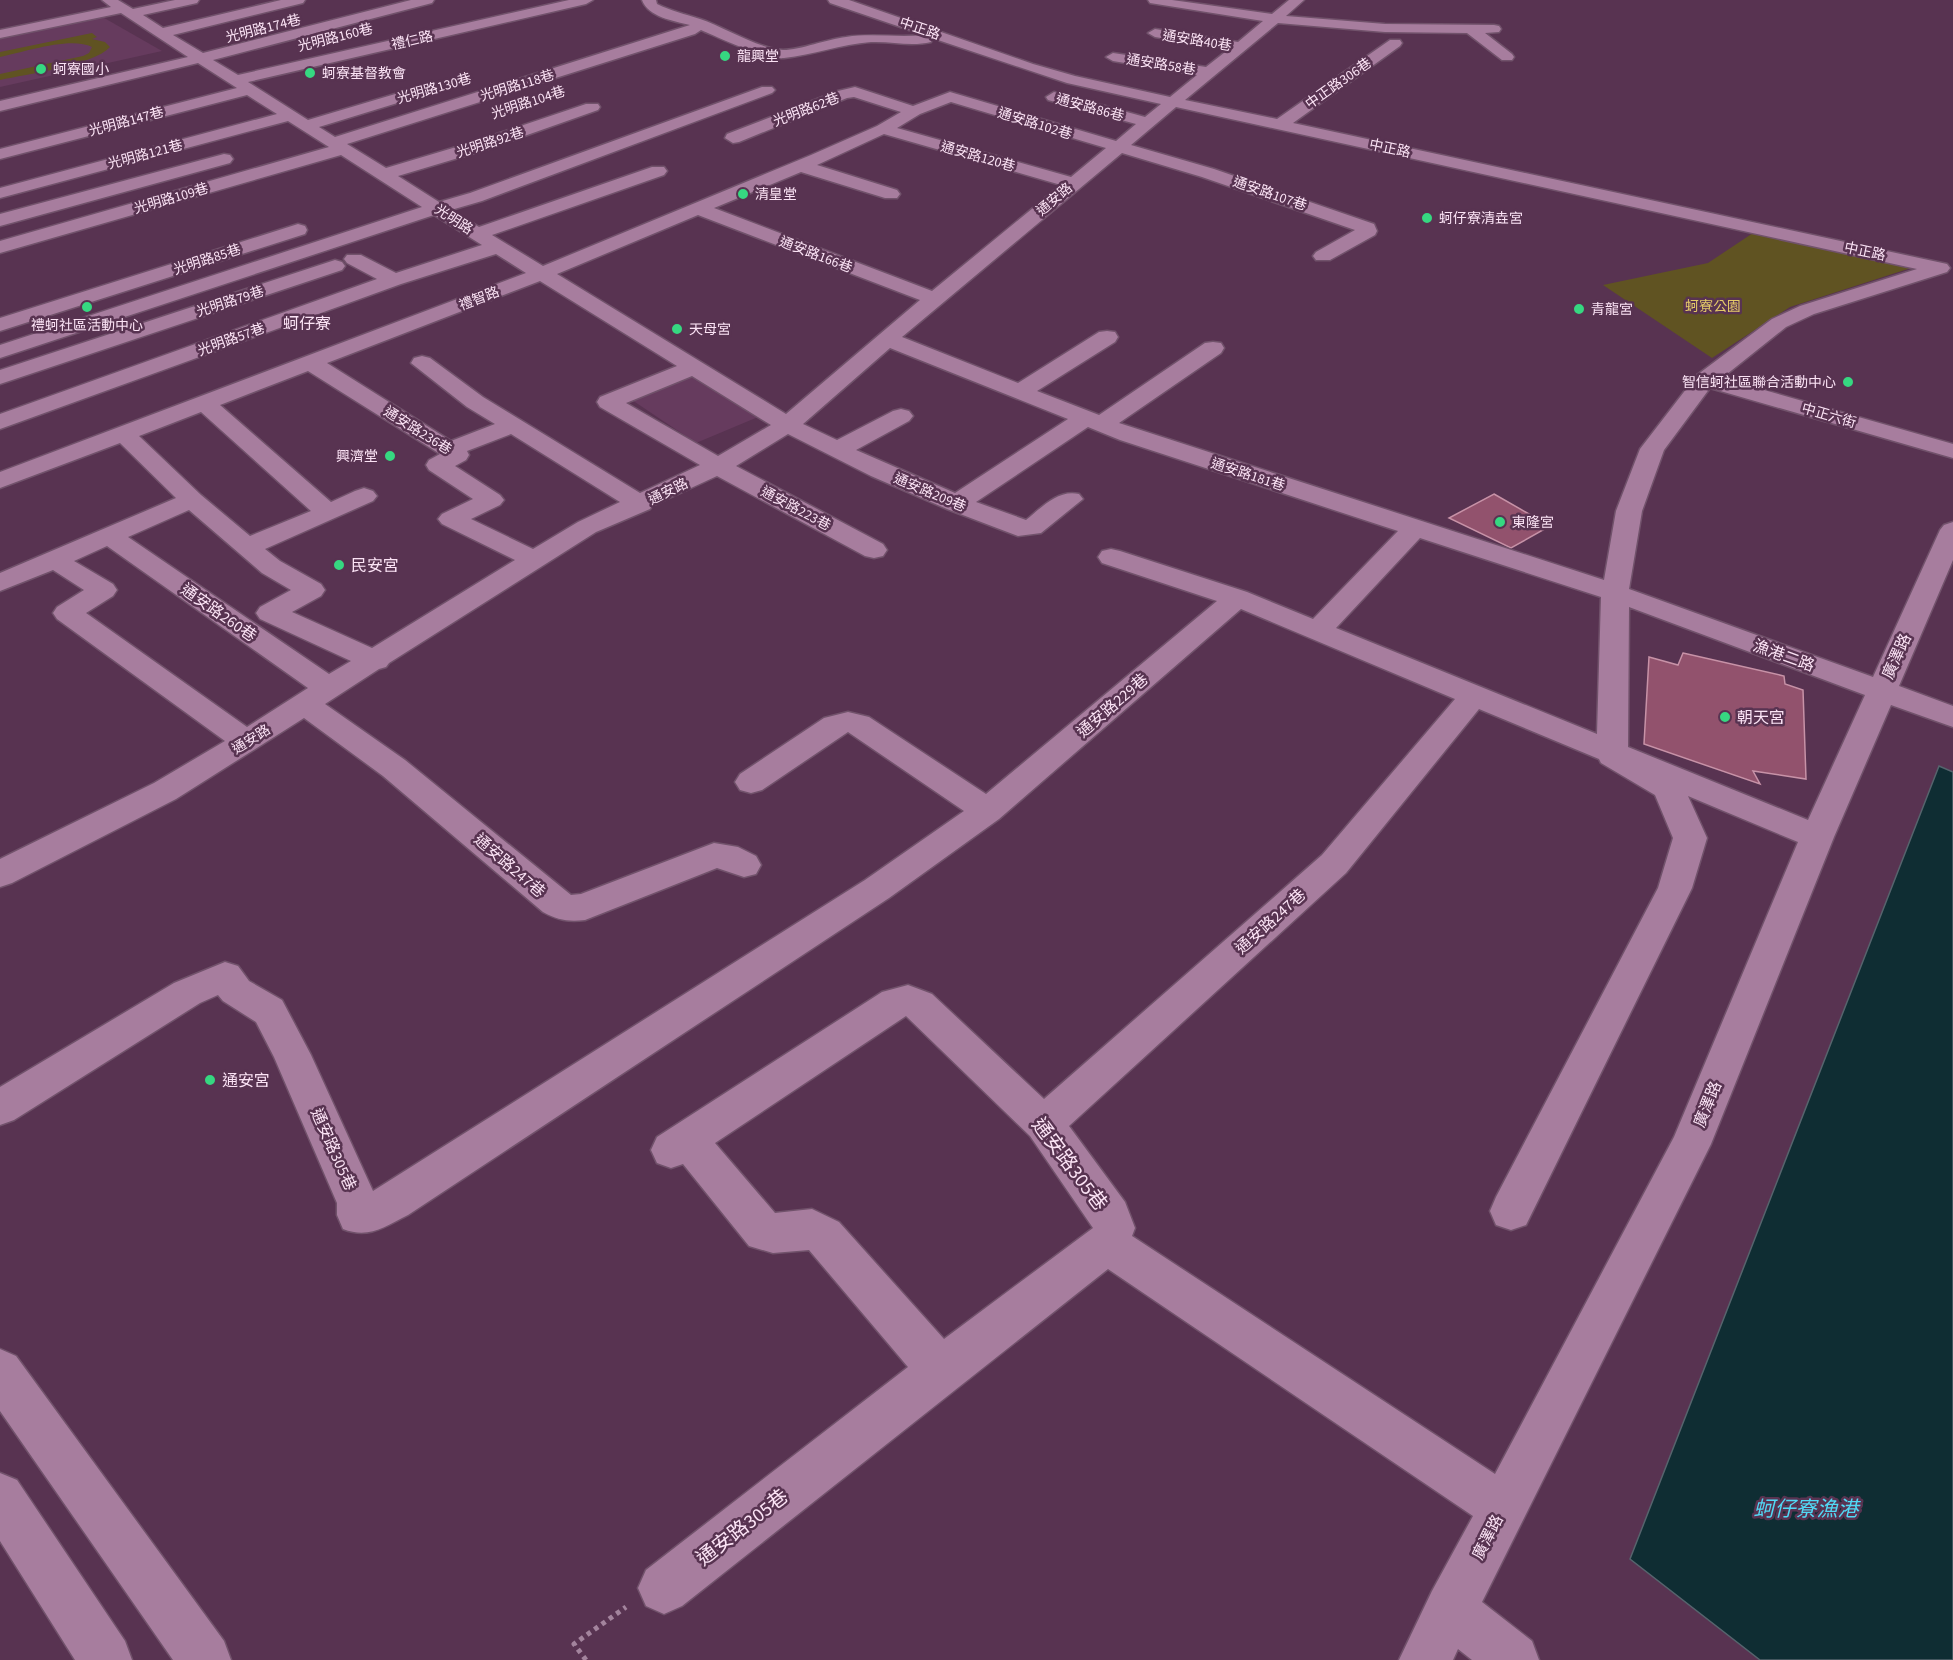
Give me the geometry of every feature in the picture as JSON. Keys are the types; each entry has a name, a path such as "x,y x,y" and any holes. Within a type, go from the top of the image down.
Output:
{"street":[{"path":"162,33 298,0"},
{"name":"光明路174巷","path":"185,47 376,0"},
{"path":"0,106 209,62 427,0"},
{"name":"光明路160巷","path":"209,62 419,16 442,6 435,0"},
{"name":"禮仁路","path":"244,84 586,0"},
{"path":"649,0 651,6 669,15 700,24 747,44 782,54 864,39 910,41 946,37"},
{"name":"中正路","path":"835,0 1072,80 1946,269"},
{"path":"1155,0 1275,19 1385,28 1494,29"},
{"name":"通安路","path":"0,874 165,791 247,742 587,527 641,504 718,466 787,425 1074,183 1297,0"},
{"path":"0,34 127,11 197,4"},
{"name":"光明路","path":"127,11 244,84 326,141 386,174 497,247 543,273 787,425"},
{"name":"光明路118巷","path":"326,141 690,31 700,24"},
{"path":"1469,28 1507,57"},
{"name":"通安路40巷","path":"1155,33 1239,46"},
{"name":"中正路306巷","path":"1281,124 1395,43"},
{"name":"通安路58巷","path":"1113,57 1208,72"},
{"name":"光明路147巷","path":"0,154 244,84"},
{"name":"光明路130巷","path":"326,141 429,89"},
{"name":"光明路79巷","path":"0,352 437,208 486,194 767,90"},
{"name":"光明路62巷","path":"733,138 843,94 855,92 914,111"},
{"name":"通安路86巷","path":"1043,95 1148,122"},
{"name":"禮智路","path":"0,481 207,404 543,273 801,166 883,129 914,111 950,97"},
{"name":"通安路102巷","path":"950,97 1119,148"},
{"name":"光明路92巷","path":"386,174 479,146 592,107"},
{"name":"光明路121巷","path":"0,193 291,116"},
{"name":"通安路120巷","path":"883,129 1074,183"},
{"path":"326,141 378,150"},
{"name":"光明路109巷","path":"0,247 326,141"},
{"path":"46,142 55,150 46,162 62,176"},
{"name":"通安路107巷","path":"1119,148 1208,172 1367,228 1368,231 1323,256"},
{"path":"0,220 239,155"},
{"path":"801,166 891,194"},
{"path":"477,234 658,171"},
{"path":"392,200 414,192"},
{"name":"通安路166巷","path":"697,208 935,299"},
{"path":"437,229 458,221"},
{"name":"光明路85巷","path":"0,325 313,225"},
{"name":"光明路57巷","path":"0,422 394,280 497,247"},
{"name":"光明路79巷","path":"0,377 375,252"},
{"path":"354,259 394,280"},
{"path":"1612,755 1615,593 1629,512 1652,449 1705,380 1779,323 1808,310 1946,269"},
{"path":"1019,392 1107,337"},
{"name":"通安路181巷","path":"888,339 1094,421 1615,593"},
{"path":"956,504 1213,348"},
{"name":"通安路236巷","path":"311,363 457,455 438,465 491,500 451,519 535,560"},
{"path":"422,363 475,402 641,504"},
{"name":"通安路223巷","path":"695,367 608,402 718,466 874,550"},
{"name":"中正六街","path":"1705,380 1953,451"},
{"path":"207,404 328,513"},
{"path":"837,450 901,416"},
{"path":"450,450 513,425"},
{"name":"通安路209巷","path":"787,425 956,504 1025,529 1032,528 1071,499"},
{"path":"125,435 192,500 247,547 271,567 311,590 270,613 375,661"},
{"path":"247,547 364,496"},
{"path":"0,583 192,500"},
{"path":"1317,631 1416,528"},
{"name":"通安路260巷","path":"109,536 317,696"},
{"name":"廣澤路","path":"1425,1660 1691,1144 1817,837 1881,691 1948,554"},
{"path":"1111,557 1237,598 1612,755 1817,837"},
{"path":"55,560 103,590 67,613 247,742"},
{"name":"漁港二路","path":"1615,593 1953,717"},
{"name":"通安路229巷","path":"987,811 1237,598"},
{"name":"通安路247巷","path":"317,696 394,768 555,903 567,909 585,907 714,855 726,856 744,865"},
{"name":"通安路247巷","path":"1044,1124 1334,864 1473,697"},
{"path":"751,782 835,725 848,722 858,724 987,811"},
{"path":"1511,1211 1675,888 1690,838 1668,788 1612,755"},
{"name":"通安路305巷","path":"0,1108 187,993 225,976 236,991 269,1011 292,1055 358,1203 358,1215 373,1212 393,1202 819,927 987,811"},
{"name":"通安路305巷","path":"650,1593 1107,1244 1114,1228 1110,1216 1044,1124 919,1005 908,1000 895,1003 680,1145 764,1232 812,1229 824,1236 941,1370"},
{"path":"1107,1244 1502,1507"},
{"path":"0,1372 206,1660"},
{"path":"0,1497 106,1660"},
{"path":"1450,1609 1513,1660"}],"path":[{"path":"586,1660 574,1644 650,1593"}],"shaded area":[{"name":"蚵寮國小","path":"99,15 162,51 0,87 0,36"},
{"path":"690,375 758,417 696,443 629,398"}],"green space":[{"path":"92,33 97,37 92,39 105,42 110,47 101,54 74,64 0,80 0,74 83,56 89,53 92,47 72,43 0,57 0,52"},
{"name":"蚵寮公園","path":"1753,233 1914,267 1790,307 1712,358 1603,285 1708,263"}],"water":[{"name":"蚵仔寮漁港","path":"1939,766 1953,772 1953,1660 1760,1660 1630,1559"}],"building":[{"name":"東隆宮","path":"1494,494 1550,526 1511,548 1449,518"},
{"name":"朝天宮","path":"1683,653 1784,676 1785,684 1803,690 1806,779 1753,771 1760,784 1644,744 1649,657 1678,665"}],"place":[{"name":"龍興堂","path":"725,56"},
{"name":"蚵寮國小","path":"41,69"},
{"name":"蚵寮基督教會","path":"310,73"},
{"name":"清皇堂","path":"743,194"},
{"name":"蚵仔寮清垚宮","path":"1427,218"},
{"name":"禮蚵社區活動中心","path":"87,307"},
{"name":"青龍宮","path":"1579,309"},
{"name":"天母宮","path":"677,329"},
{"name":"智信蚵社區聯合活動中心","path":"1848,382"},
{"name":"興濟堂","path":"390,456"},
{"name":"東隆宮","path":"1500,522"},
{"name":"民安宮","path":"339,565"},
{"name":"朝天宮","path":"1725,717"},
{"name":"通安宮","path":"210,1080"}],"district":[{"name":"蚵仔寮","path":"307,323"}]}
